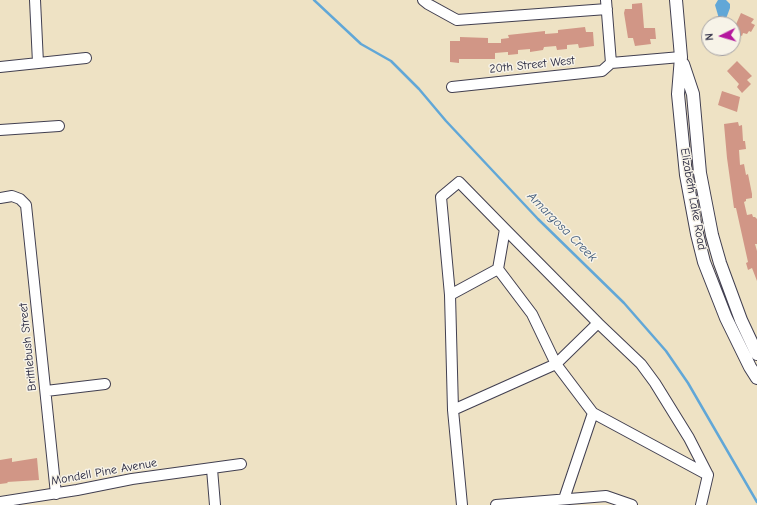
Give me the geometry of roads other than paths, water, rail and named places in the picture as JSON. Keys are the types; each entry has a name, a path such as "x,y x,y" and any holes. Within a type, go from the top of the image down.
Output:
{"main road":[{"name":"Elizabeth Lake Road","path":"676,0 681,57 678,94 686,175 697,234 704,262 726,318 757,378"},
{"name":"Elizabeth Lake Road","path":"681,57 693,94 700,173 712,235 720,263 741,320 757,354"}],"street":[{"path":"35,0 38,63"},
{"path":"424,0 428,4 457,20 606,4 611,63 681,57"},
{"path":"0,67 86,58"},
{"name":"20th Street West","path":"452,87 602,71 611,63"},
{"path":"0,130 59,126"},
{"path":"462,505 453,410 450,295 441,197 459,182 598,324 641,364 655,383 689,438 708,475 701,505"},
{"name":"Brittlebush Street","path":"0,198 12,196 20,199 26,205 56,494"},
{"path":"505,229 498,269 532,314 556,364 593,413 708,475"},
{"path":"450,295 498,269"},
{"path":"453,410 556,364 598,324"},
{"path":"46,391 104,384"},
{"path":"564,499 593,413"},
{"name":"Mondell Pine Avenue","path":"0,502 56,494 132,479 242,464"},
{"path":"212,469 216,505"},
{"path":"496,505 606,496 632,505"}],"water":[{"path":"718,0 726,0 730,4 727,16 718,16 715,5"}],"waterway":[{"name":"Amargosa Creek","path":"314,0 361,44 391,61 419,89 446,121 538,219 624,303 666,351 688,383 757,502"}]}
